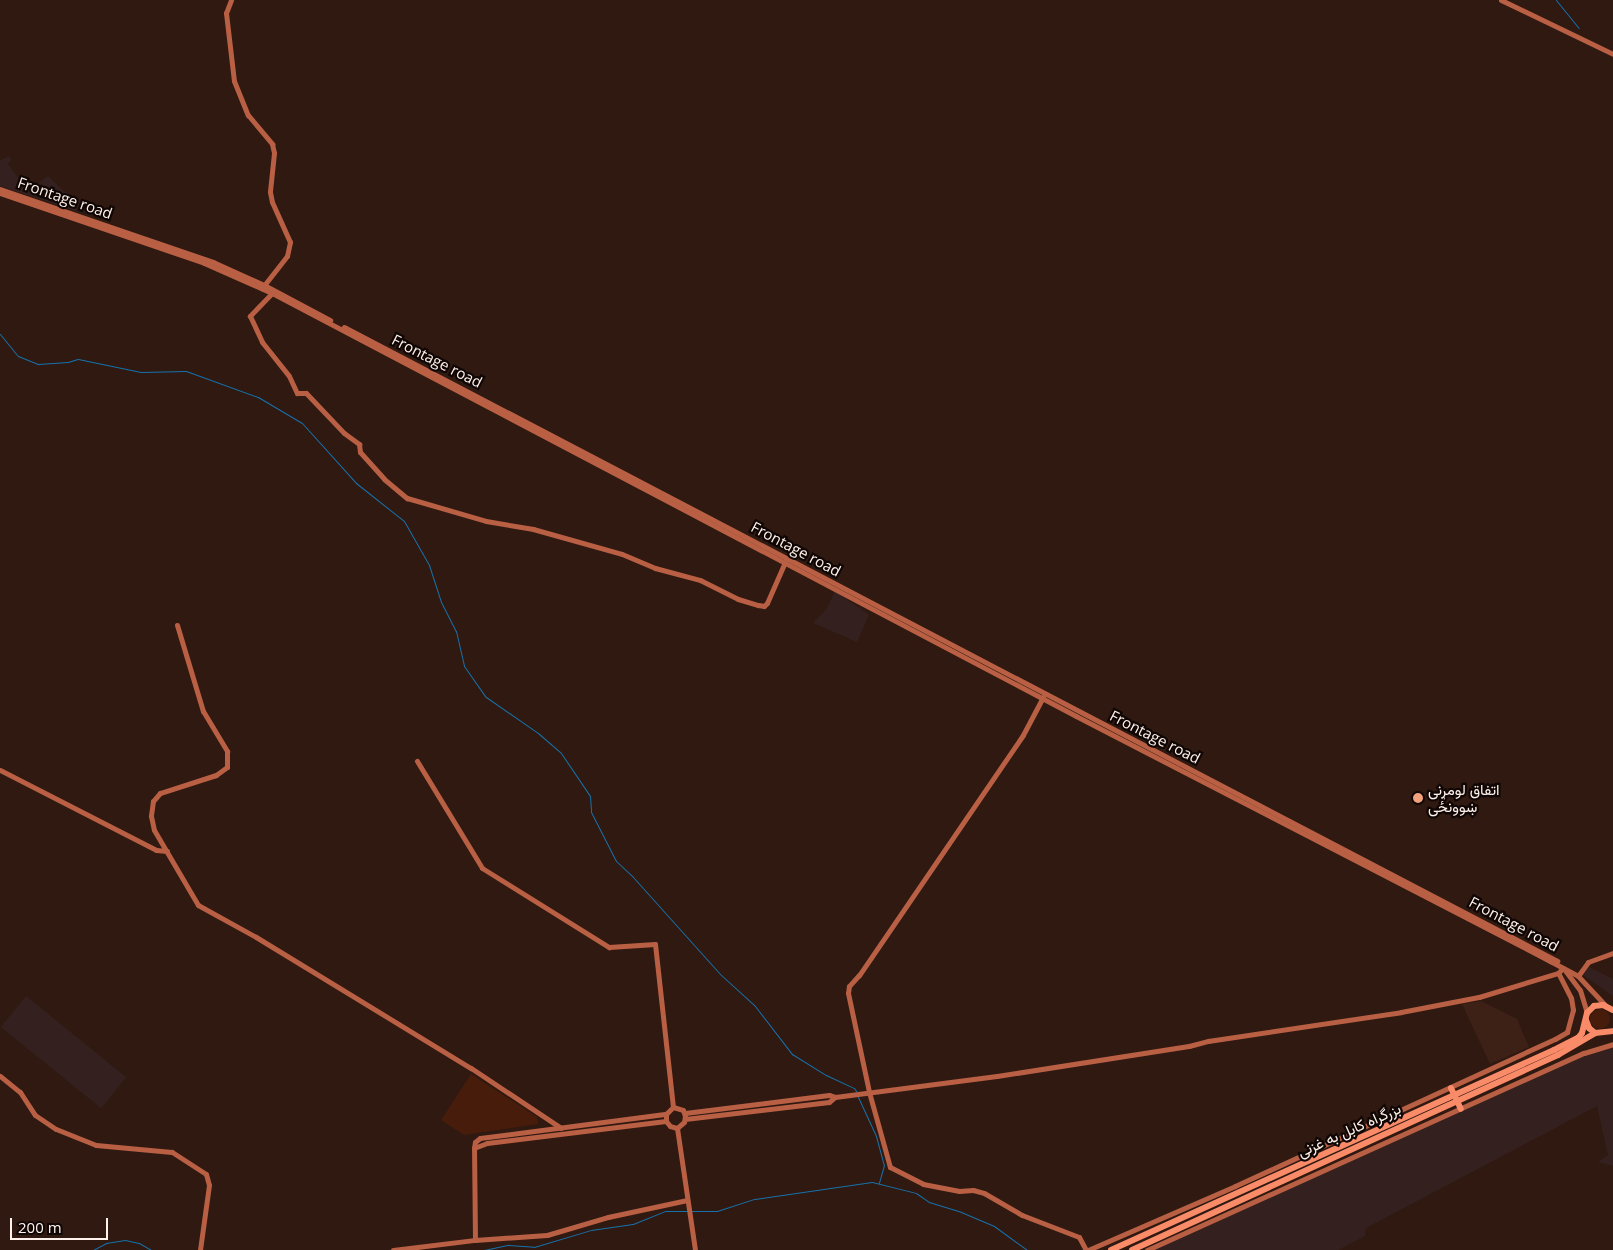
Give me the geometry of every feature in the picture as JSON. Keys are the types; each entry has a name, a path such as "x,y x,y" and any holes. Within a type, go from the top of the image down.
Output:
{"highway":[{"path":"1610,1009 1594,1006 1587,1013 1586,1020 1589,1028 1595,1033 1610,1032 1613,1026"},
{"name":"بزرگراه کابل به غزنی","path":"1111,1250 1325,1155 1343,1150 1456,1098 1578,1038 1586,1020"},
{"name":"بزرگراه کابل به غزنی","path":"1132,1250 1337,1155 1343,1150 1408,1117 1558,1055 1595,1033"},
{"path":"1490,1070 1494,1078"},
{"path":"1451,1088 1461,1108"},
{"path":"1405,1109 1408,1117"},
{"path":"1322,1147 1325,1155"},
{"path":"1337,1155 1340,1162"}],"street":[{"path":"231,0 226,13 234,81 248,116 272,144 274,153 271,197 290,242 287,256 263,287"},
{"path":"1502,0 1613,54"},
{"name":"Frontage road","path":"0,189 197,256 263,287 1044,696 1544,953 1557,960 1563,968"},
{"path":"0,193 204,263 263,287 1044,696 1023,735 861,972 848,986 869,1092 890,1167 923,1184 959,1191 973,1190 984,1193 1022,1215 1078,1237 1087,1250 1322,1147 1555,1040 1567,1032 1573,1010 1571,998 1558,974"},
{"path":"272,293 250,316 262,342 289,376 297,394 306,393 344,433 360,444 360,452 384,479 407,498 486,521 533,529 622,554 655,568 700,580 738,599 758,605 764,606 767,603 785,562"},
{"path":"177,625 203,711 227,751 228,768 216,775 160,793 153,801 151,816 154,830 198,905 256,937 446,1053 560,1128"},
{"path":"417,760 482,868 609,947 655,944 673,1107"},
{"path":"0,770 156,850 167,851"},
{"path":"1578,976 1588,962 1613,953"},
{"path":"684,1113 829,1095 835,1097 997,1076 1189,1046 1208,1040 1444,1005 1479,998 1558,974 1563,968"},
{"path":"1563,968 1578,976 1610,1009"},
{"path":"1563,968 1580,990 1587,1013"},
{"path":"1147,1250 1584,1053 1613,1044"},
{"path":"0,1076 20,1092 35,1115 56,1128 96,1145 172,1152 206,1174 209,1185 200,1250"},
{"path":"685,1119 829,1102 835,1097"},
{"path":"666,1114 666,1121 670,1126 676,1128 682,1125 685,1119 684,1113 680,1108 673,1107"},
{"path":"475,1240 474,1148 475,1142 480,1138 666,1114 673,1107"},
{"path":"474,1148 487,1144 666,1121"},
{"path":"676,1128 686,1200 690,1206 695,1250"},
{"path":"393,1250 475,1240 547,1235 608,1217 686,1200"}],"shaded area":[{"path":"9,156 11,160 8,164 28,191 48,176 64,191 80,201 76,211 0,186 0,160"},
{"path":"835,591 869,615 857,642 813,623 827,608"},
{"path":"1589,967 1613,979 1613,996 1583,975"},
{"path":"26,996 126,1077 101,1108 1,1027"},
{"path":"1481,1001 1517,1019 1529,1047 1490,1064 1462,1004"},
{"path":"1600,1009 1607,1012 1610,1019 1607,1026 1600,1029 1593,1026 1590,1019 1593,1012"},
{"path":"1613,1048 1613,1166 1598,1162 1608,1155 1597,1106 1366,1228 1365,1236 1338,1250 1147,1250 1587,1054"},
{"path":"471,1074 537,1117 538,1124 464,1135 441,1120"}],"waterway":[{"path":"1556,0 1579,28"},
{"path":"0,334 18,356 38,364 68,362 78,359 141,372 186,371 258,397 302,423 356,483 404,521 429,565 441,602 456,631 464,666 486,697 538,733 561,753 590,796 591,812 616,861 633,877 720,974 755,1006 792,1054 826,1075 854,1088 856,1091"},
{"path":"858,1097 876,1136 884,1165 879,1183"},
{"path":"691,1211 717,1211 755,1199 872,1182 916,1193 929,1202 961,1212 994,1226 1027,1250"},
{"path":"484,1250 508,1245 534,1247 591,1230 633,1224 665,1211 687,1211"},
{"path":"93,1250 106,1243 125,1240 139,1243 151,1250"}],"place":[{"name":"اتفاق لومړنی ښوونځی","path":"1418,798"}]}
